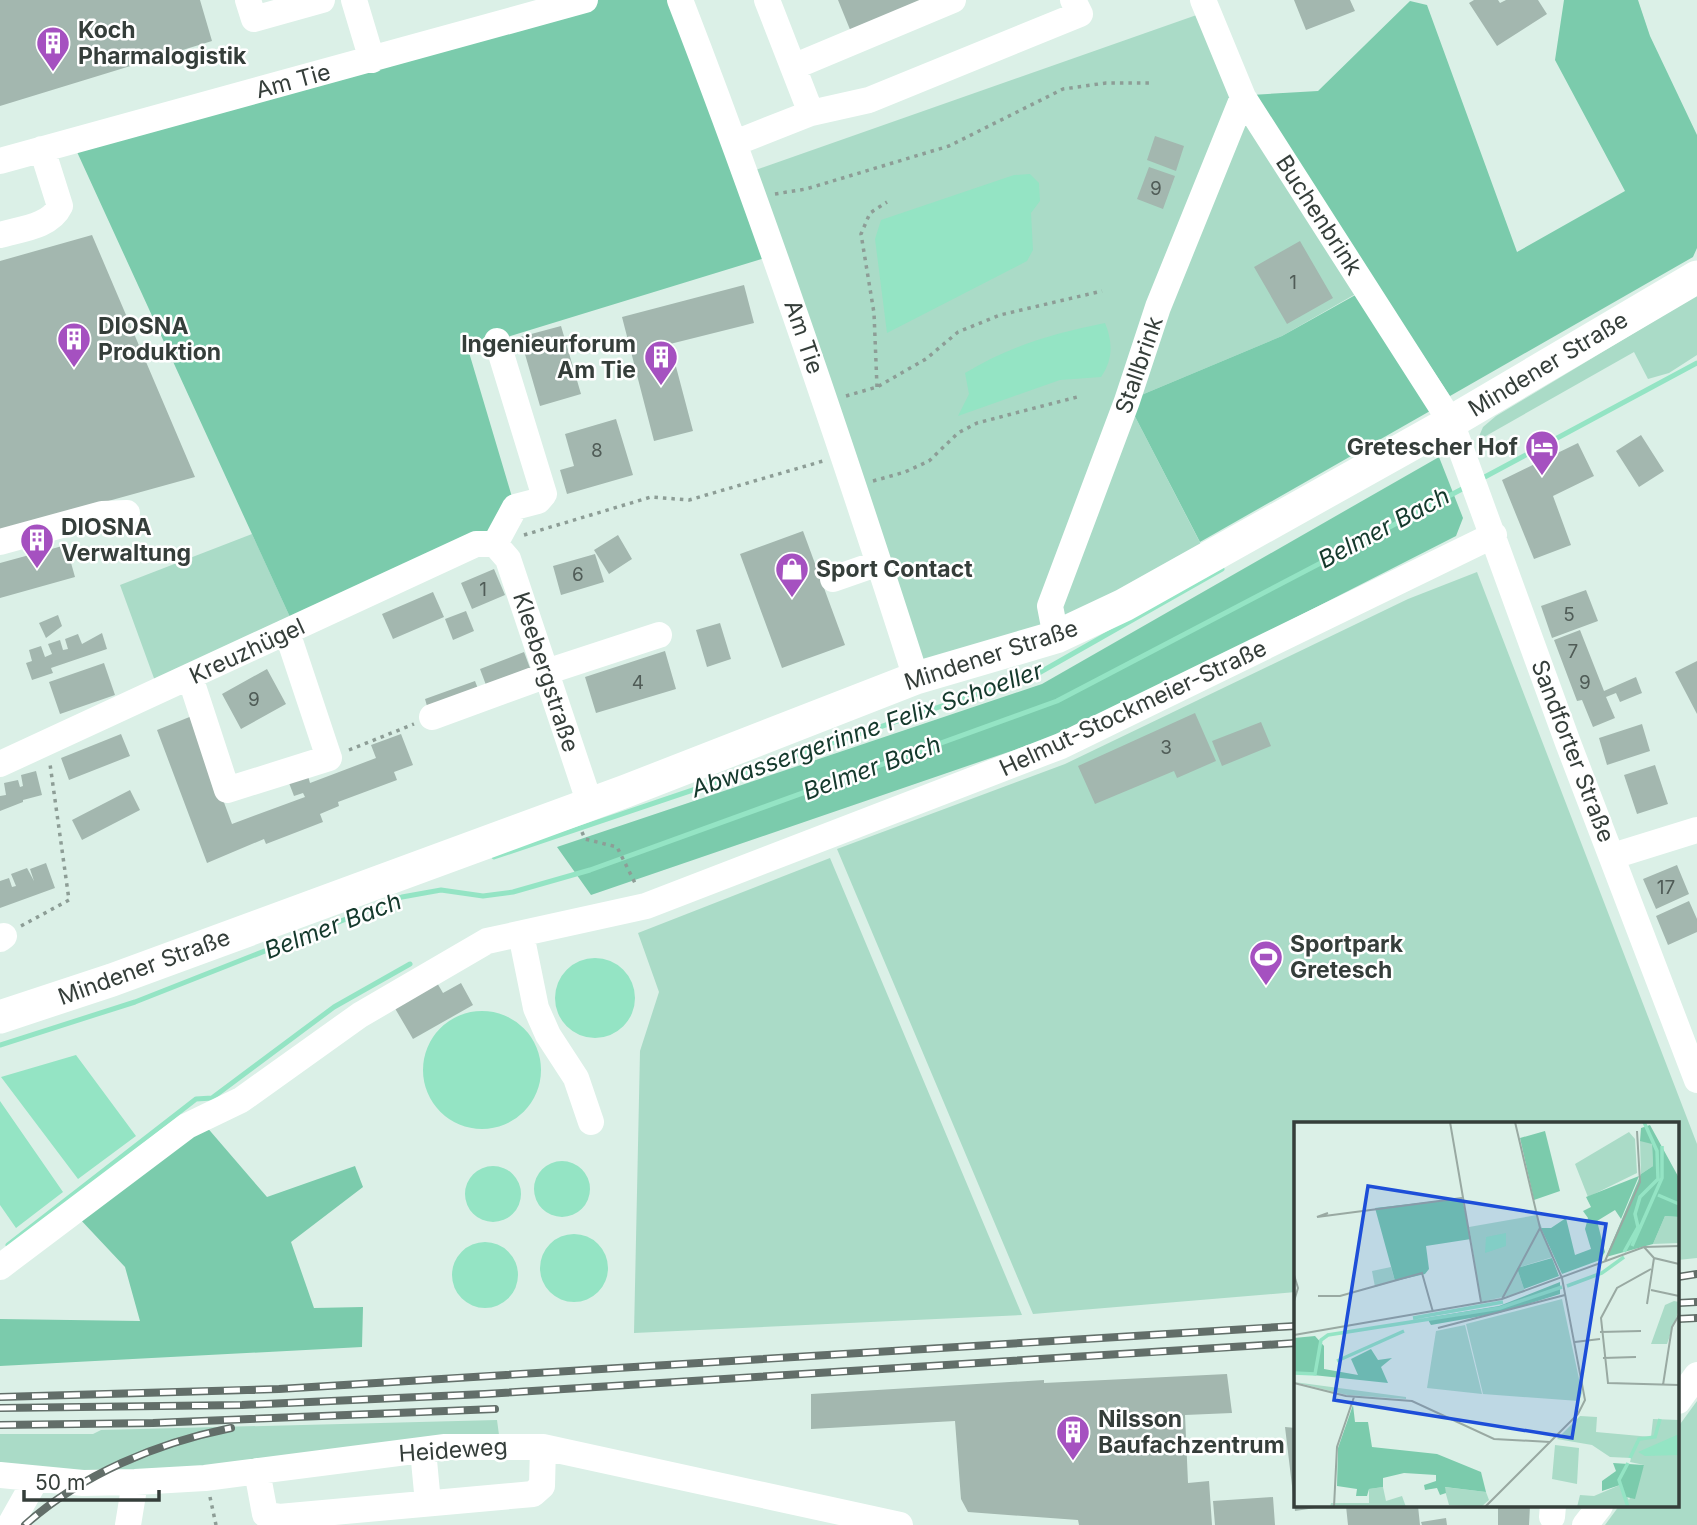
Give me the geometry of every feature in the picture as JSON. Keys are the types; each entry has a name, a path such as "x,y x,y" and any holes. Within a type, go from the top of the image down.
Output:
{"main road":[{"name":"Mindener Straße","path":"0,1017 137,970 590,804 916,678 1056,637 1124,605 1451,422 1697,277"}],"street":[{"path":"248,0 254,19 322,0"},
{"path":"354,0 372,60"},
{"name":"Am Tie","path":"0,161 585,0"},
{"name":"Am Tie","path":"680,0 756,198 827,401 916,678"},
{"path":"766,0 811,113"},
{"path":"793,67 953,0"},
{"path":"735,143 811,113 869,100 1080,15 1073,0"},
{"name":"Buchenbrink","path":"1203,0 1243,97 1451,422"},
{"name":"Stallbrink","path":"1056,637 1050,606 1127,401 1158,307 1243,97"},
{"path":"0,235 49,220 57,214 60,206 42,149"},
{"path":"495,544 515,507 538,501 544,494 497,341"},
{"name":"Sandforter Straße","path":"1451,422 1567,743 1613,856 1697,1080"},
{"path":"0,542 102,514 127,513"},
{"name":"Helmut-Stockmeier-Straße","path":"0,1267 187,1126 241,1100 360,1015 487,942 646,906 1061,746 1493,535"},
{"name":"Kreuzhügel","path":"0,764 476,544 495,544"},
{"name":"Kleebergstraße","path":"495,544 508,559 590,804"},
{"path":"833,579 879,563"},
{"path":"191,677 227,790 329,758 287,632"},
{"path":"432,717 547,673 659,635"},
{"path":"1613,856 1697,830"},
{"path":"521,934 536,1008 548,1035 576,1078 591,1122"},
{"path":"1680,1397 1697,1375"},
{"name":"Heideweg","path":"0,1475 83,1483 135,1482 205,1478 423,1450 495,1445 542,1447 821,1516 900,1525"},
{"path":"257,1471 265,1514 279,1517 533,1494 542,1486 542,1447"},
{"path":"423,1450 428,1503"},
{"path":"10,1525 37,1479"},
{"path":"128,1525 135,1482"},
{"path":"1586,1525 1599,1508"}],"path":[{"path":"756,198 806,189 948,146 1063,89 1106,83 1150,83"},
{"path":"877,387 874,313 861,234 870,213 887,202"},
{"path":"827,401 877,387 926,359 958,332 1000,315 1101,290"},
{"path":"855,486 905,472 929,461 958,433 977,424 1081,396"},
{"path":"495,544 651,497 689,500 844,455"},
{"path":"329,758 432,717"},
{"path":"2,937 69,900 48,744"},
{"path":"585,839 617,847 628,869"},
{"path":"205,1478 216,1525"}],"shaded area":[{"path":"585,0 680,0 775,255 468,349 515,507 495,544 295,628 72,141"},
{"path":"1564,0 1638,0 1650,36 1697,135 1697,248 1693,257 1450,396 1251,95 1318,91 1410,1 1427,5 1517,252 1625,191 1555,60"},
{"path":"1208,11 1366,288 1282,336 1127,401 1208,558 916,678 747,173"},
{"path":"1030,174 1039,183 1040,201 1031,213 1033,250 1027,261 887,333 875,239 881,220 1014,175"},
{"path":"1359,293 1430,411 1200,542 1127,401 1282,336"},
{"path":"1697,295 1697,355 1669,373 1648,379 1634,352 1477,441 1483,427 1496,416"},
{"path":"1105,323 1110,351 1108,364 1101,377 1060,380 958,416 969,394 965,373 999,355 1033,342"},
{"path":"1439,457 1463,518 1456,536 1132,701 1049,738 591,895 557,847 1042,684"},
{"path":"252,534 295,628 159,692 120,585"},
{"name":"Sportpark Gretesch","path":"1477,572 1697,1144 1697,1258 1680,1260 1680,1122 1294,1122 1294,1292 1033,1314 837,849 1065,764 1408,599"},
{"path":"830,858 1022,1315 634,1333 640,1051 659,992 638,933"},
{"path":"595,958 610,961 623,970 632,983 635,998 632,1013 623,1026 610,1035 595,1038 580,1035 567,1026 558,1013 555,998 558,983 567,970 580,961"},
{"path":"482,1011 505,1015 524,1028 537,1047 541,1070 537,1093 524,1112 505,1125 482,1129 459,1125 440,1112 427,1093 423,1070 427,1047 440,1028 459,1015"},
{"path":"76,1055 136,1136 78,1179 1,1077"},
{"path":"0,1101 63,1192 16,1228 0,1205"},
{"path":"205,1125 267,1197 355,1166 363,1187 291,1242 314,1308 363,1307 362,1347 0,1366 0,1319 140,1321 125,1267 78,1217"},
{"path":"562,1161 573,1163 582,1169 588,1178 588,1200 582,1209 573,1215 562,1217 551,1215 542,1209 536,1200 534,1189 536,1178 542,1169 551,1163"},
{"path":"487,1166 499,1166 513,1174 521,1188 519,1205 513,1214 499,1222 487,1222 470,1210 465,1200 465,1188 477,1171"},
{"path":"567,1234 581,1234 593,1239 603,1249 608,1268 603,1287 593,1297 581,1302 567,1302 555,1297 545,1287 540,1275 540,1261 545,1249 555,1239"},
{"path":"485,1242 508,1252 518,1275 508,1298 485,1308 462,1298 452,1275 462,1252"},
{"path":"1697,1401 1697,1525 1605,1525 1618,1508 1680,1508 1680,1424"},
{"path":"497,1420 499,1435 203,1468 89,1474 0,1465 0,1434 93,1434 101,1430"}],"building":[{"name":"Koch Pharmalogistik","path":"0,0 200,0 212,41 0,106"},
{"path":"838,0 928,0 851,32"},
{"path":"1294,0 1350,0 1355,11 1306,30"},
{"path":"1474,0 1498,0 1500,3 1506,0 1538,0 1547,14 1497,46 1469,3"},
{"path":"1155,136 1184,146 1176,171 1147,160"},
{"path":"1149,167 1175,176 1163,209 1137,199"},
{"name":"DIOSNA Produktion","path":"92,235 195,477 0,531 0,261"},
{"path":"1300,241 1333,298 1287,324 1254,267"},
{"name":"Ingenieurforum Am Tie","path":"744,285 754,323 670,344 693,431 654,441 622,317"},
{"path":"561,326 581,394 540,406 520,337"},
{"path":"616,419 633,475 567,494 560,470 574,466 565,434"},
{"path":"1641,435 1664,471 1639,487 1616,451"},
{"path":"1578,443 1594,476 1553,496 1571,545 1534,559 1502,480"},
{"name":"Sport Contact","path":"803,531 845,645 782,668 740,554"},
{"path":"618,535 632,559 609,574 594,550"},
{"name":"DIOSNA Verwaltung","path":"66,545 75,577 0,598 0,563"},
{"path":"595,554 604,582 561,595 553,566"},
{"path":"494,569 505,595 472,609 461,583"},
{"path":"1586,590 1598,621 1552,638 1541,606"},
{"path":"433,592 444,617 393,639 382,614"},
{"path":"466,611 474,631 453,640 445,619"},
{"path":"58,615 62,626 46,638 39,623"},
{"path":"720,623 731,659 707,667 696,630"},
{"path":"1580,630 1604,691 1636,677 1642,693 1620,702 1616,693 1606,697 1615,718 1593,727 1582,700 1577,701 1554,640"},
{"path":"102,633 107,649 51,668 53,673 32,680 26,663 32,661 29,650 41,646 45,657 52,654 48,644 60,640 63,650 68,649 65,639 78,634 82,644"},
{"path":"665,651 676,689 596,713 585,677"},
{"path":"524,652 530,668 486,685 480,669"},
{"path":"1697,661 1697,714 1675,672"},
{"path":"104,663 115,695 60,714 49,682"},
{"path":"267,669 286,704 241,729 222,694"},
{"path":"475,681 480,694 429,713 425,699"},
{"path":"1195,713 1216,761 1177,778 1174,771 1095,804 1078,766"},
{"path":"192,716 232,824 305,797 303,793 294,796 289,783 308,776 310,783 376,758 371,745 401,734 413,765 394,772 397,780 338,802 339,806 320,814 323,822 266,844 264,839 207,863 157,730"},
{"path":"1261,722 1271,746 1222,766 1212,741"},
{"path":"1642,724 1650,751 1607,765 1599,738"},
{"path":"121,734 130,756 69,780 61,758"},
{"path":"1655,765 1668,804 1637,814 1624,775"},
{"path":"36,771 42,795 0,811 0,796 6,795 4,783 18,780 20,787 23,786 21,775"},
{"path":"130,790 140,810 82,840 72,820"},
{"path":"46,863 55,888 0,908 0,881 9,878 12,887 16,886 11,874 27,868 34,881 30,869"},
{"path":"1677,865 1689,894 1656,909 1643,879"},
{"path":"1689,901 1697,919 1697,932 1668,945 1656,916"},
{"path":"436,981 443,993 461,983 473,1005 413,1039 393,1005"},
{"name":"Nilsson Baufachzentrum","path":"1227,1374 1232,1413 1185,1415 1188,1483 1209,1481 1212,1525 1079,1525 1078,1520 968,1512 961,1499 955,1421 811,1429 811,1394 1044,1380 1044,1383"},
{"path":"1285,1427 1294,1428 1294,1503"},
{"path":"1273,1497 1275,1525 1215,1525 1213,1501"},
{"path":"1295,1508 1315,1508 1295,1511"},
{"path":"1346,1508 1418,1508 1420,1525 1348,1525"},
{"path":"1498,1508 1530,1508 1529,1525 1498,1525"},
{"path":"1446,1518 1447,1525 1422,1525 1421,1522"}],"waterway":[{"name":"Belmer Bach","path":"1481,479 1697,363"},
{"name":"Belmer Bach","path":"0,1045 135,1002 402,897 441,890 483,896 513,892 590,870 1057,701 1466,487"},
{"name":"Abwassergerinne Felix Schoeller","path":"494,857 1037,674 1222,569"},
{"path":"8,1245 196,1099 212,1098 334,1007 410,964"}],"railway":[{"path":"1680,1277 1697,1274"},
{"path":"1680,1303 1697,1302"},
{"path":"1680,1319 1697,1318"},
{"path":"0,1397 279,1389 1294,1326"},
{"path":"0,1408 242,1405 485,1394 1294,1343"},
{"path":"0,1425 153,1423 495,1409"},
{"path":"25,1525 71,1490 122,1463 176,1442 231,1428"}],"place":[{"name":"Koch Pharmalogistik","path":"53,73"},
{"name":"DIOSNA Produktion","path":"74,369"},
{"name":"Ingenieurforum Am Tie","path":"661,387"},
{"name":"Gretescher Hof","path":"1542,477"},
{"name":"DIOSNA Verwaltung","path":"37,570"},
{"name":"Sport Contact","path":"792,599"},
{"name":"Sportpark Gretesch","path":"1266,987"},
{"name":"Nilsson Baufachzentrum","path":"1073,1462"}]}
